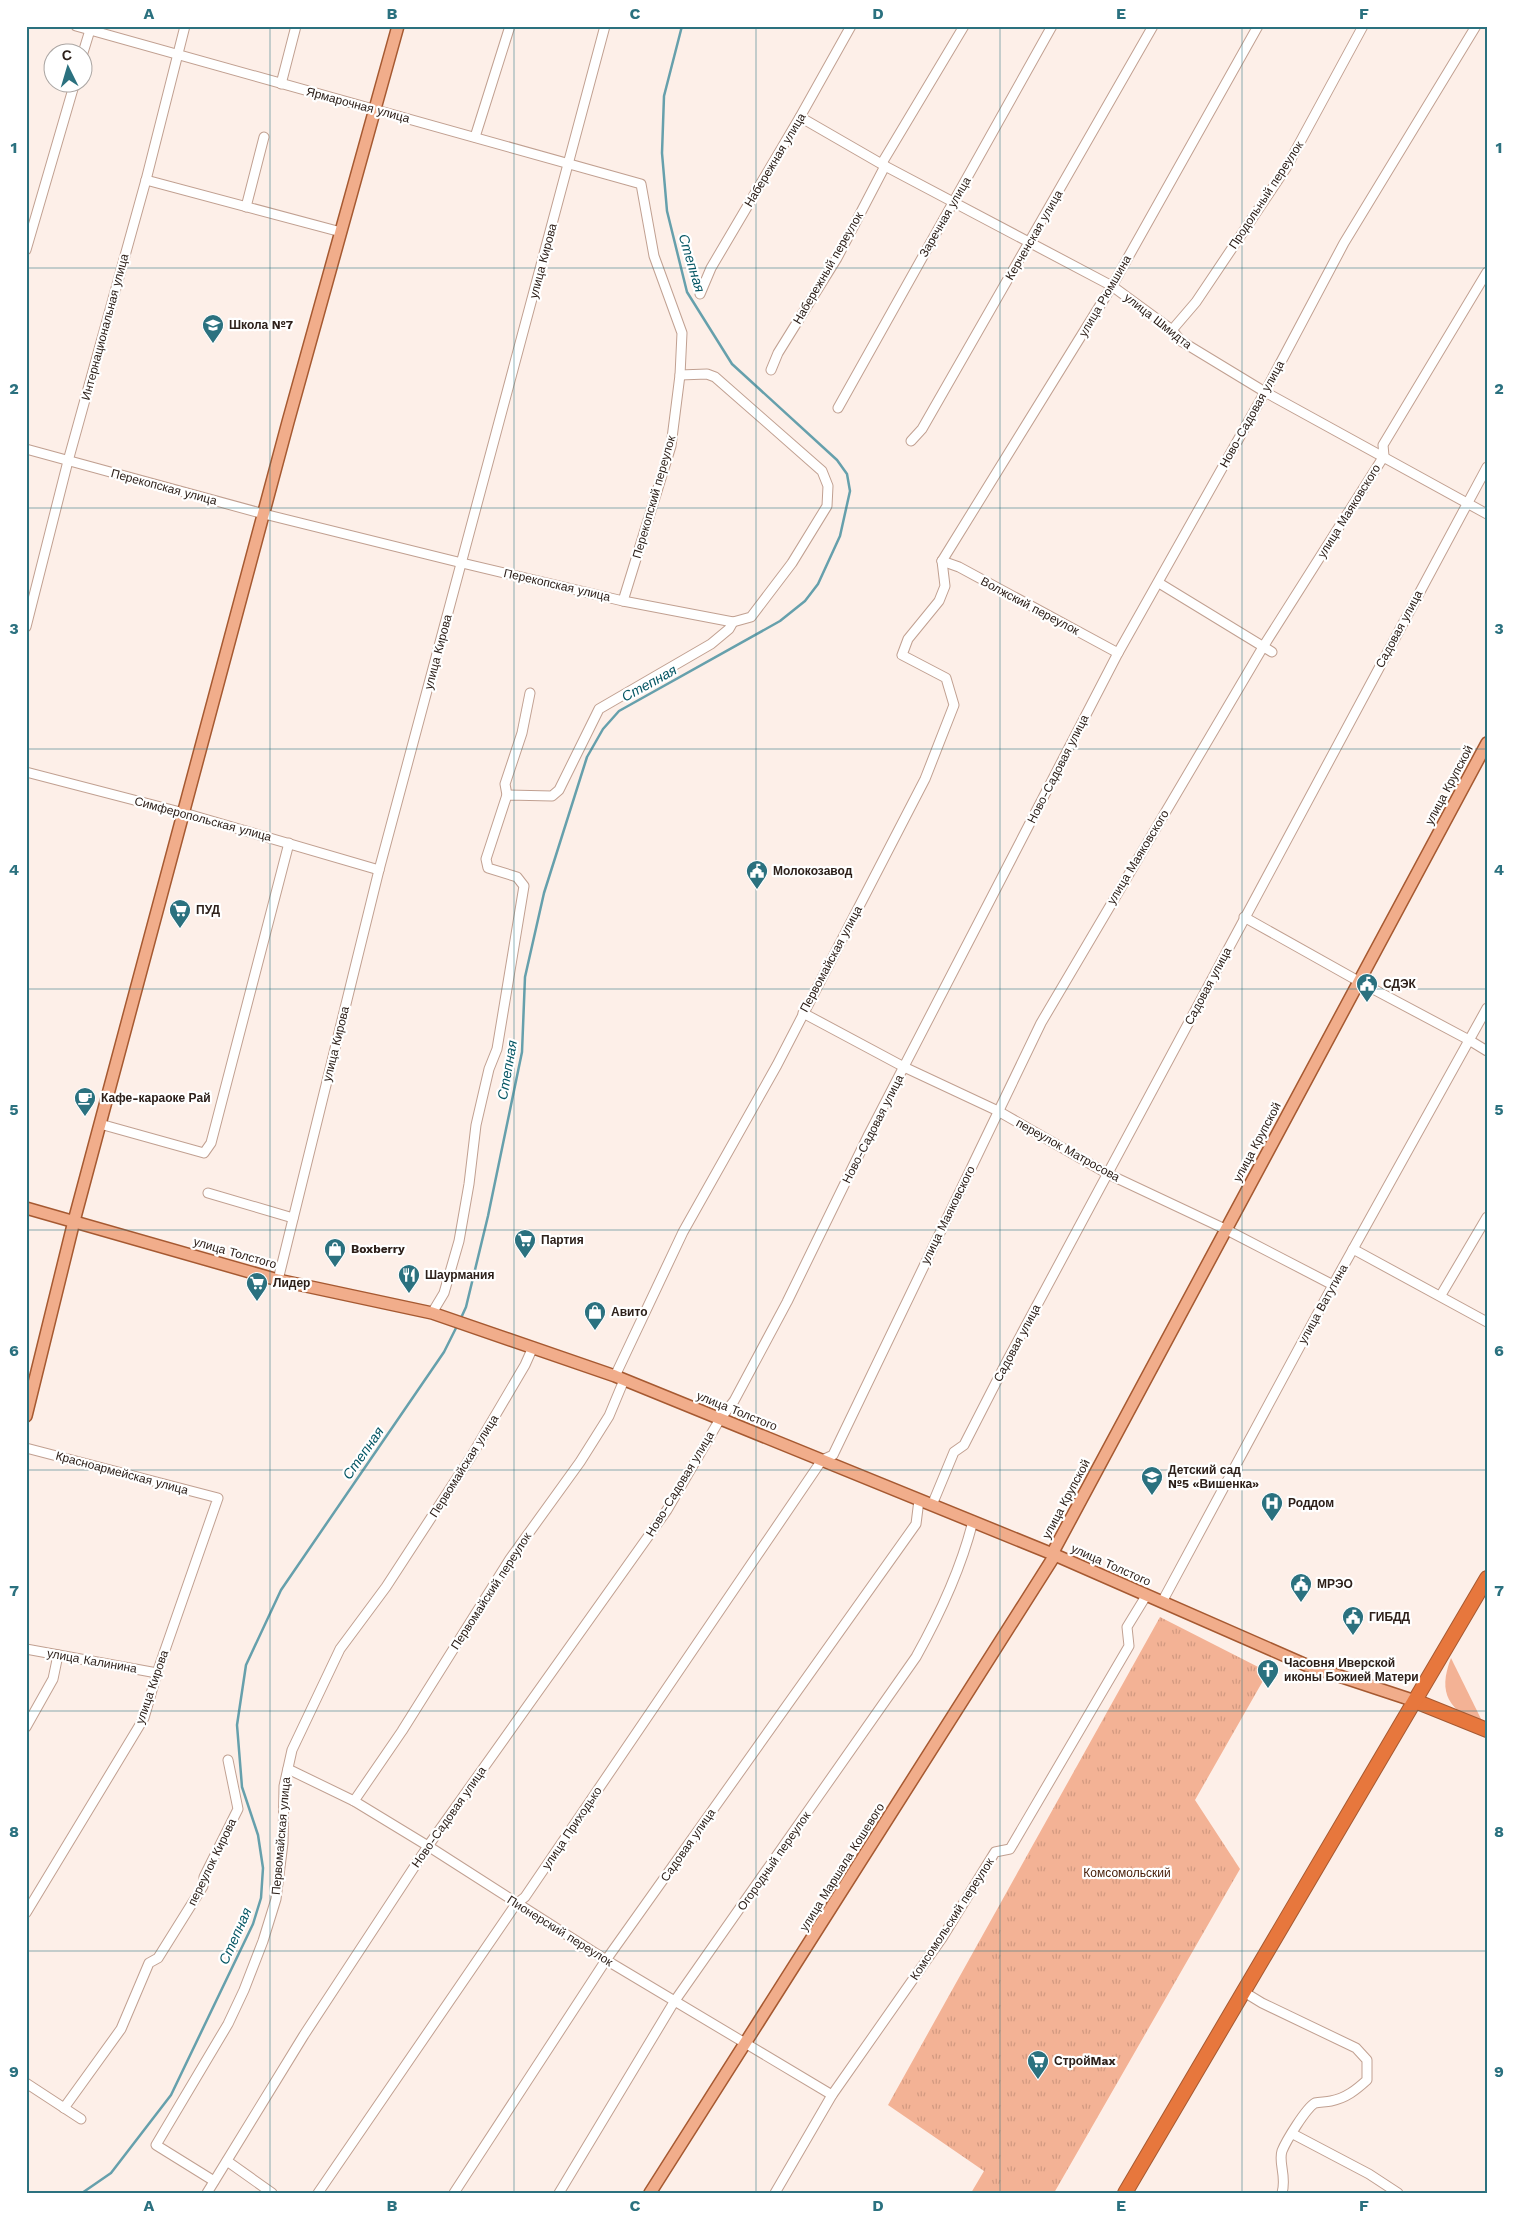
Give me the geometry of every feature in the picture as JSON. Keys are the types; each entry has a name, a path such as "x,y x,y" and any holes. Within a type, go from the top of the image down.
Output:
{"highway":[{"path":"1125,2193 1487,1578"},
{"path":"1415,1701 1487,1730"}],"main road":[{"path":"26,1416 74,1221 264,514 398,26"},
{"name":"улица Крупской","path":"1054,1554 1225,1229 1360,982 1487,743"},
{"name":"улица Толстого","path":"26,1208 278,1280 436,1314 533,1347 620,1378 1054,1554 1306,1665 1415,1701"},
{"name":"улица Маршала Кошевого","path":"650,2193 746,2044 1054,1554"}],"street":[{"name":"Ярмарочная улица","path":"76,26 641,184 654,256 682,333"},
{"name":"Интернациональная улица","path":"26,627 68,461 146,180 185,26"},
{"path":"281,84 296,26"},
{"path":"475,137 510,26"},
{"name":"улица Кирова","path":"278,1280 379,870 605,26"},
{"name":"Набережная улица","path":"700,294 711,268 851,26"},
{"name":"Набережный переулок","path":"771,370 778,353 837,258 883,164 964,26"},
{"name":"Заречная улица","path":"838,408 1052,26"},
{"name":"Керченская улица","path":"911,441 922,430 1153,26"},
{"name":"улица Рюмшина","path":"942,561 1112,286 1258,26"},
{"name":"Продольный переулок","path":"1172,330 1196,302 1286,168 1363,26"},
{"name":"Ново-Садовая улица","path":"207,2193 304,2035 428,1846 667,1510 720,1419 734,1401 787,1302 869,1134 1118,653 1265,392 1344,243 1476,26"},
{"path":"86,42 90,30"},
{"path":"26,250 72,92"},
{"name":"улица Шмидта","path":"800,117 883,164 1112,286 1172,330 1181,341 1265,392 1487,514"},
{"path":"246,207 264,137"},
{"path":"146,180 342,232"},
{"name":"улица Маяковского","path":"822,1460 833,1454 1041,1023 1263,647 1384,456 1383,445 1487,272"},
{"name":"Перекопский переулок","path":"623,601 671,446 680,375 682,333"},
{"path":"507,795 552,796 559,790 599,709 711,644 729,629 733,622 751,617 774,588 827,506 828,486 822,471 715,377 707,374 680,375"},
{"name":"Перекопская улица","path":"26,450 264,514 462,563 623,601 733,622"},
{"name":"Садовая улица","path":"932,1505 954,1452 964,1445 1244,917 1487,467"},
{"name":"Волжский переулок","path":"942,561 959,567 1118,653"},
{"name":"Первомайская улица","path":"620,1378 683,1232 777,1065 925,779 954,705 946,678 902,655 908,639 940,601 946,586 942,561"},
{"path":"1159,583 1272,652"},
{"path":"436,1314 459,1241 469,1184 476,1125 489,1069 497,1049 519,926 524,886 517,877 488,868 486,859 507,795 505,784 522,733 530,694"},
{"name":"Симферопольская улица","path":"26,772 184,813 379,870"},
{"path":"100,1124 204,1153 211,1143 289,843"},
{"path":"1244,917 1487,1051"},
{"name":"улица Ватутина","path":"1162,1602 1333,1285 1487,1008"},
{"name":"переулок Матросова","path":"803,1013 904,1067 998,1111 1108,1174 1225,1229 1333,1285"},
{"path":"208,1194 293,1218"},
{"path":"1441,1295 1487,1217"},
{"path":"1354,1249 1441,1295 1487,1322"},
{"name":"Первомайская улица","path":"214,2181 156,2145 228,2024 244,1990 263,1941 276,1899 283,1843 284,1786 292,1750 340,1649 386,1587 472,1454 525,1366 533,1347"},
{"name":"Первомайский переулок","path":"354,1801 402,1731 510,1560 580,1462 609,1416 620,1378"},
{"name":"Красноармейская улица","path":"26,1448 218,1498"},
{"name":"улица Приходько","path":"318,2193 516,1904 525,1897 822,1460"},
{"name":"улица Кирова","path":"27,1908 144,1718 157,1673 218,1498"},
{"name":"Садовая улица","path":"454,2193 606,1960 916,1524 919,1500"},
{"name":"Огородный переулок","path":"559,2193 674,2002 916,1657 938,1616 962,1556 973,1521"},
{"name":"Комсомольский переулок","path":"775,2193 832,2095 942,1938 995,1852 1010,1848 1129,1646 1128,1627 1146,1596"},
{"name":"улица Калинина","path":"26,1649 157,1673"},
{"path":"26,1727 53,1679 58,1655"},
{"name":"переулок Кирова","path":"64,2108 121,2029 149,1963 158,1958 203,1886 204,1877 238,1808 228,1760"},
{"name":"Пионерский переулок","path":"288,1769 354,1801 674,2002 832,2095"},
{"path":"1244,1992 1262,2003 1356,2048 1366,2060 1367,2080 1352,2093 1332,2101 1316,2104 1302,2115 1293,2134 1282,2150 1281,2158 1285,2179 1282,2193"},
{"path":"26,2083 81,2119"},
{"path":"1293,2134 1369,2174 1398,2193"},
{"path":"227,2161 272,2193"}],"green space":[{"name":"Комсомольский","path":"1160,1617 1268,1672 1195,1800 1240,1869 1054,2193 971,2193 984,2171 888,2105"},
{"path":"1451,1658 1484,1725 1462,1714 1449,1700 1445,1682"}],"waterway":[{"name":"Степная","path":"461,1318 466,1307 488,1216 522,1052 525,977 544,893 587,757 603,729 619,711 780,621 805,601 818,584 840,536 850,491 847,474 837,460 732,364 687,292 667,211 662,153 664,96 682,26"},
{"name":"Степная","path":"82,2193 111,2173 171,2095 253,1924 261,1898 263,1868 258,1835 242,1787 237,1725 246,1665 281,1590 444,1352 457,1326"}],"place":[{"name":"Школа №7","path":"213,344"},
{"name":"Молокозавод","path":"757,890"},
{"name":"ПУД","path":"180,929"},
{"name":"СДЭК","path":"1367,1003"},
{"name":"Кафе-караоке Рай","path":"85,1117"},
{"name":"Партия","path":"525,1259"},
{"name":"Boxberry","path":"335,1268"},
{"name":"Шаурмания","path":"409,1294"},
{"name":"Лидер","path":"257,1302"},
{"name":"Авито","path":"595,1331"},
{"name":"Детский сад №5 «Вишенка»","path":"1152,1496"},
{"name":"Роддом","path":"1272,1522"},
{"name":"МРЭО","path":"1301,1603"},
{"name":"ГИБДД","path":"1353,1636"},
{"name":"Часовня Иверской иконы Божией Матери","path":"1268,1689"},
{"name":"СтройMax","path":"1038,2080"}]}
